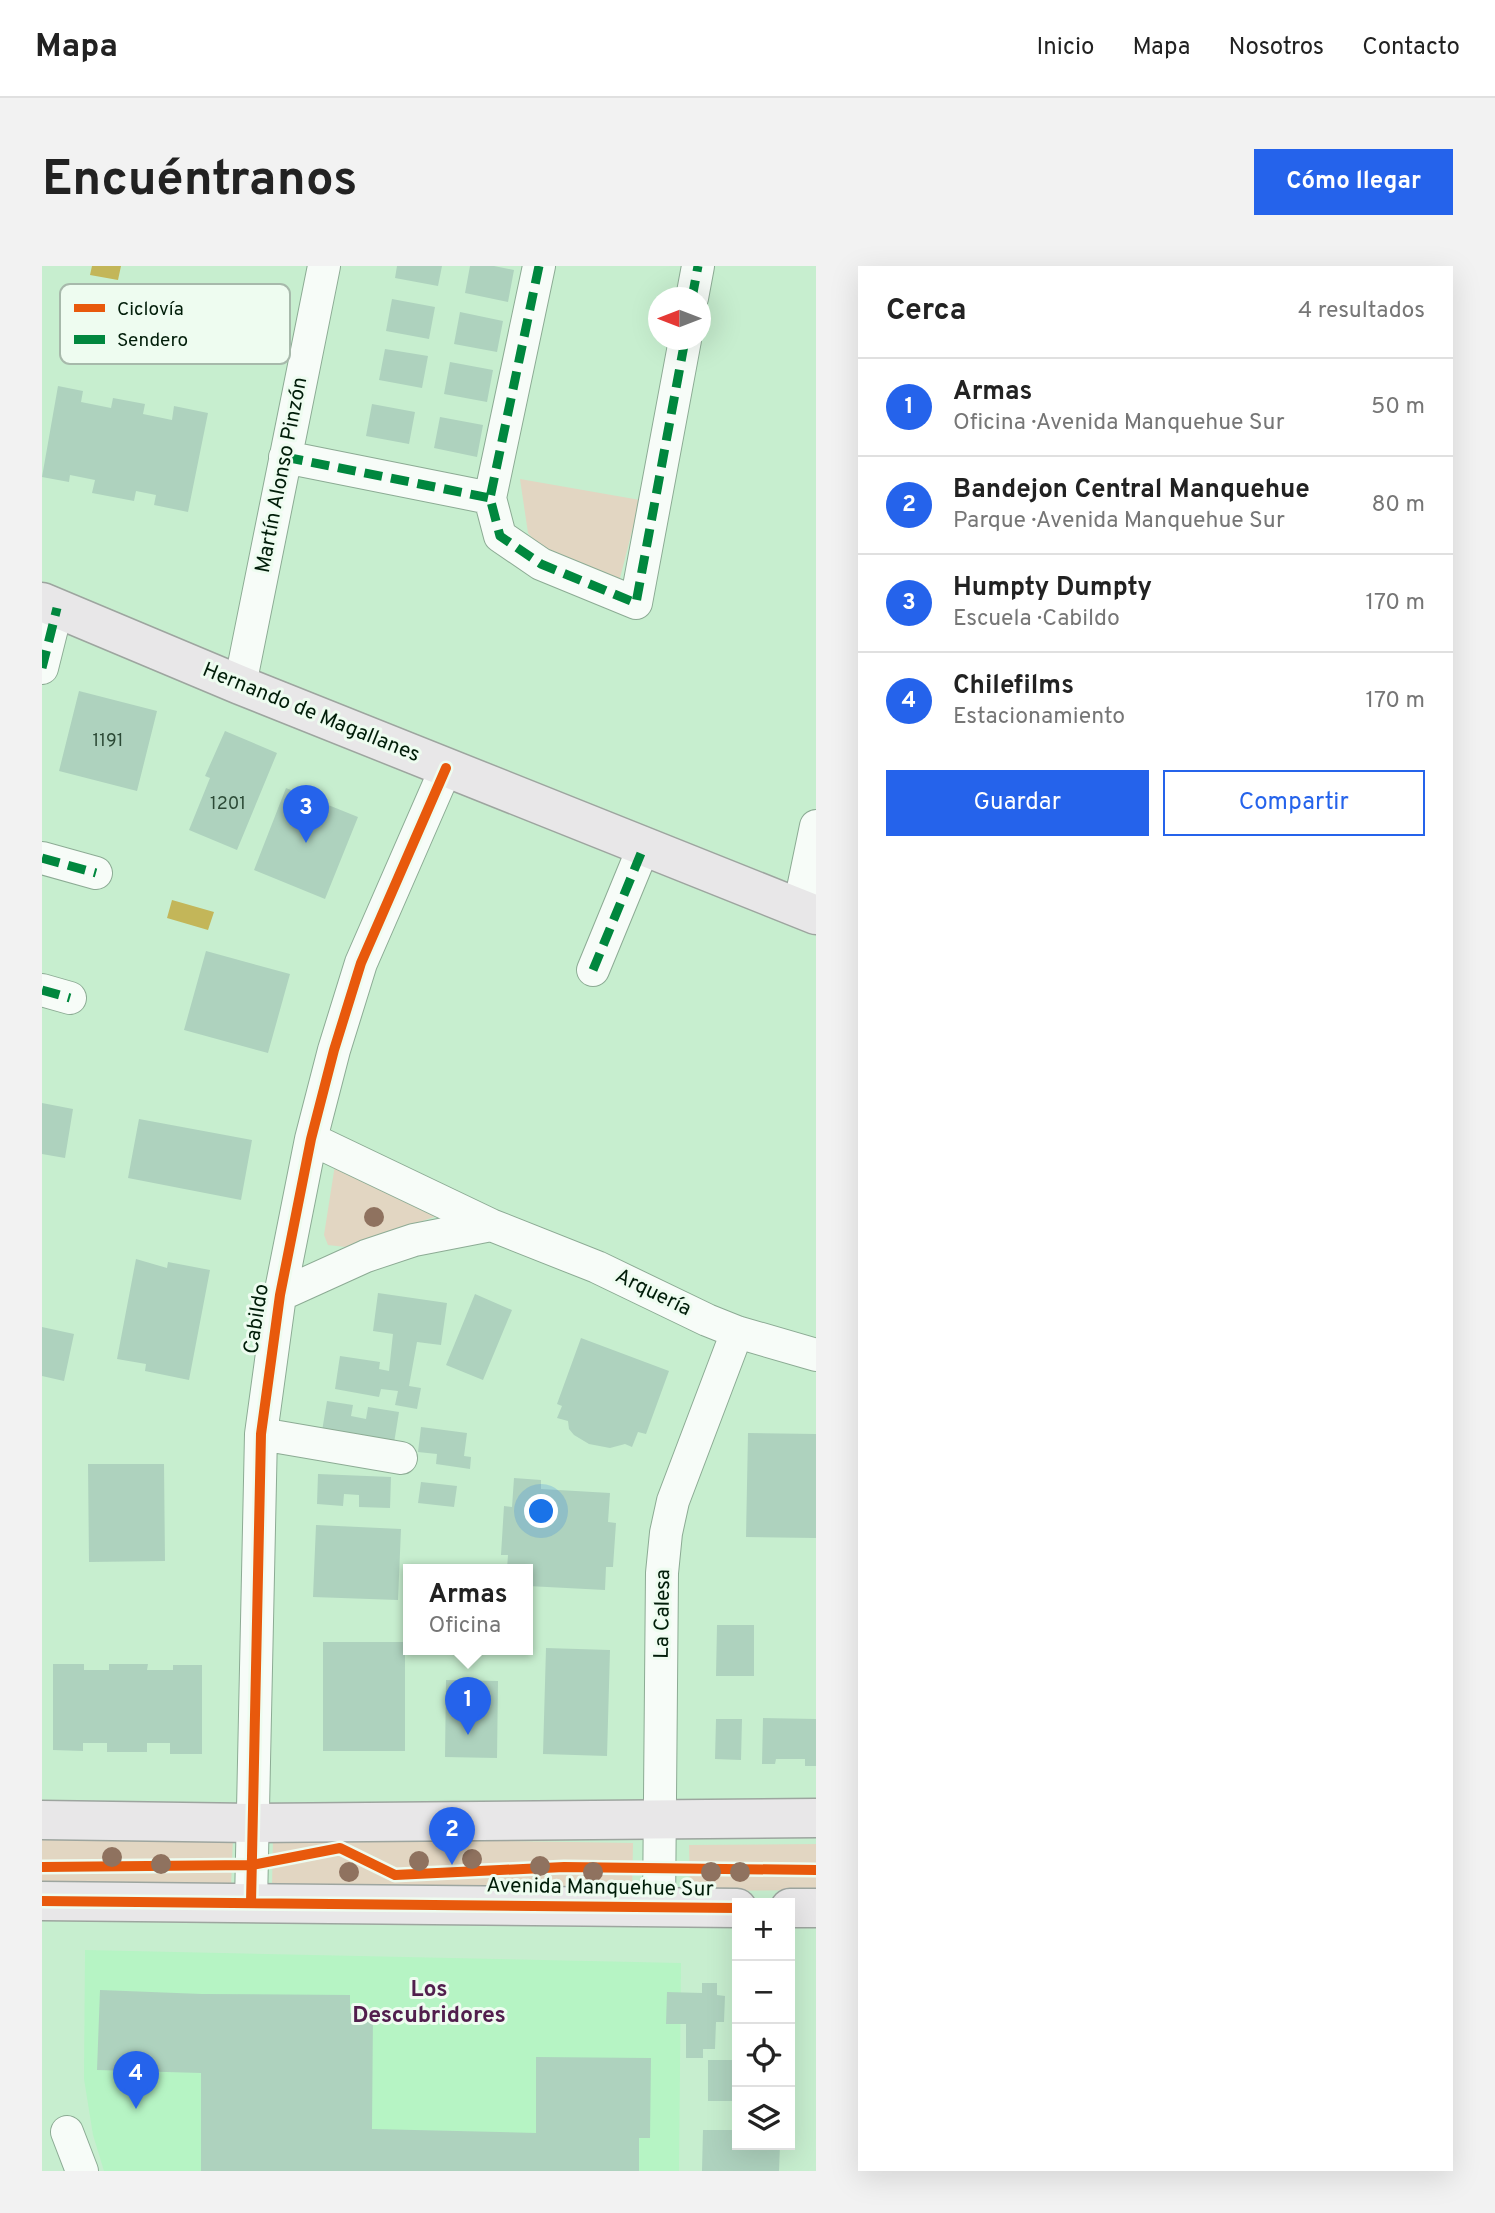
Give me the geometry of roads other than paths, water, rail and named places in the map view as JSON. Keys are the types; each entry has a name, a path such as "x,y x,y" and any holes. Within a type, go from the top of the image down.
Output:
{"main road":[{"name":"Hernando de Magallanes","path":"50,605 240,685 807,912"},
{"path":"42,1820 253,1823 816,1818"},
{"name":"Avenida Manquehue Sur","path":"42,1901 732,1909"},
{"path":"795,1908 816,1908"}],"street":[{"name":"Martín Alonso Pinzón","path":"240,685 324,266"},
{"path":"539,266 489,498 499,536 541,564 636,603 683,350"},
{"path":"694,287 698,266"},
{"path":"285,457 489,498"},
{"path":"42,668 50,605"},
{"name":"Cabildo","path":"251,1903 261,1434 280,1295 311,1139 361,962 446,768"},
{"path":"807,912 816,826"},
{"path":"593,970 644,846"},
{"path":"42,858 96,873"},
{"name":"Arquería","path":"311,1139 491,1226 597,1266 737,1332 816,1355"},
{"path":"280,1295 312,1279 414,1240 491,1226"},
{"name":"La Calesa","path":"659,1909 662,1573 666,1533 673,1501 737,1332"},
{"path":"261,1434 401,1458"},
{"path":"67,2132 82,2171"}],"place":[{"name":"Humpty Dumpty","path":"306,843"},
{"name":"Armas","path":"468,1735"},
{"name":"Bandejon Central Manquehue","path":"452,1865"},
{"name":"Chilefilms","path":"136,2109"}],"district":[{"name":"Los Descubridores","path":"429,2003"}]}
